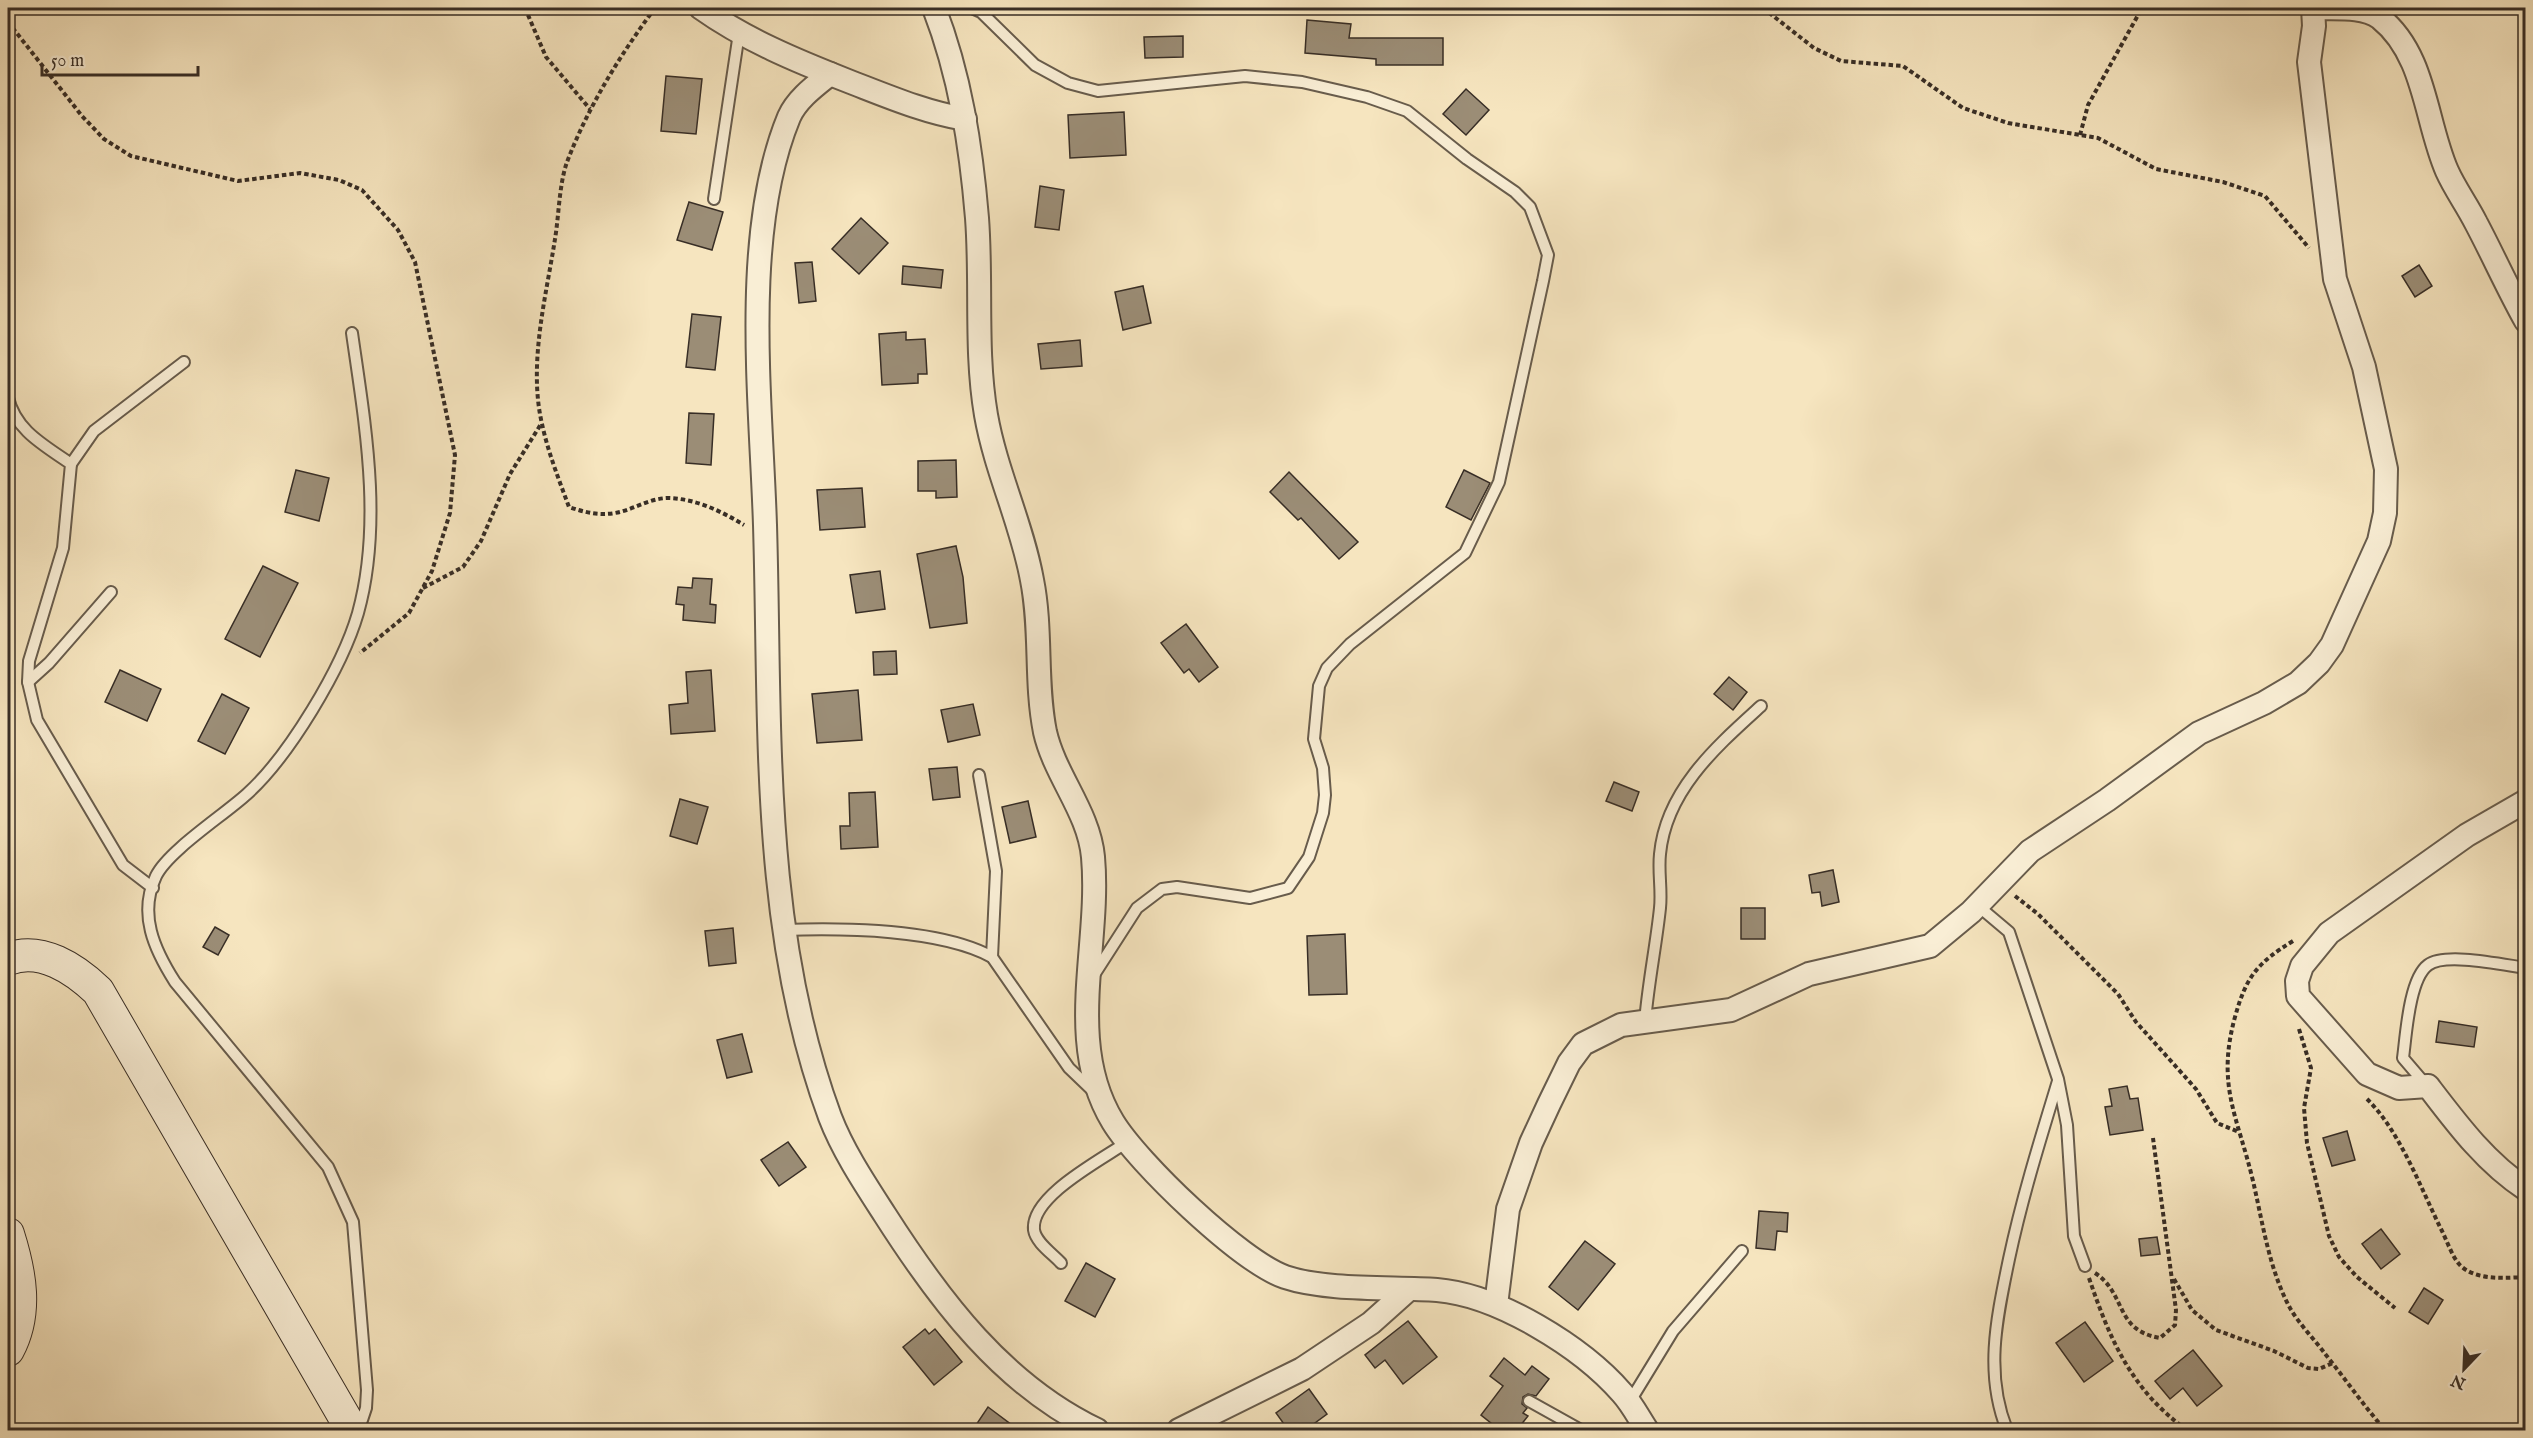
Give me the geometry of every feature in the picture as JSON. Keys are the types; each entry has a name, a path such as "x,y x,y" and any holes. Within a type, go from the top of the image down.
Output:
{"street":[{"path":"701,8 739,33 830,74 928,112 965,119"},
{"path":"934,8 960,87 965,119 977,219 981,371 986,412 993,446 1031,573 1038,619 1038,673 1046,734 1052,758 1081,816 1093,854 1094,930 1088,983 1088,1053 1100,1097 1111,1119 1127,1142 1233,1246 1271,1272 1291,1279 1319,1283 1468,1295 1496,1305 1574,1352 1606,1376 1629,1403 1647,1431"},
{"path":"1496,1305 1508,1209 1531,1143 1569,1063 1583,1044 1621,1025 1731,1010 1809,975 1930,946 1949,932 2030,851 2107,800 2173,750 2222,720 2264,703 2298,683 2319,663 2342,628 2379,541 2385,513 2386,487 2378,427 2364,367 2335,279 2309,62 2314,26 2313,8 2363,11 2379,17 2398,40 2424,89 2435,139 2447,172 2477,224 2499,273 2526,321"},
{"path":"830,74 808,91 791,113 767,191 761,253 758,339 770,765 777,886 797,1004 812,1064 832,1121 863,1181 948,1307 988,1351 1030,1390 1067,1416 1097,1431"},
{"path":"2526,801 2467,835 2329,933 2302,966 2296,981 2298,996 2367,1074 2399,1088 2428,1086 2458,1126 2503,1174 2526,1189"},
{"path":"8,959 37,956 62,963 83,976 98,991 352,1431"},
{"path":"8,1234 16,1263 20,1292 19,1319 8,1350"},
{"path":"1179,1431 1302,1369 1371,1323 1409,1289"}],"lane":[{"path":"972,8 981,12 1035,65 1068,83 1098,91 1245,76 1302,82 1367,97 1407,111 1467,159 1515,192 1530,207 1548,255 1499,482 1465,553 1350,644 1327,669 1319,686 1314,739 1323,768 1323,813 1309,857 1299,875 1288,888 1250,898 1177,887 1162,889 1137,908 1088,983"},
{"path":"714,199 739,33"},
{"path":"352,333 370,496 368,549 358,613 333,674 283,752 256,785 166,861 156,876 146,908 159,956 175,982 328,1167 353,1222 367,1390 366,1408 358,1431"},
{"path":"153,888 123,865 37,720 28,682 29,661 63,548 71,464 94,431 184,362"},
{"path":"8,398 12,415 22,429 71,464"},
{"path":"28,682 49,663 111,592"},
{"path":"1646,1022 1663,888 1660,854 1666,829 1693,774 1712,750 1761,706"},
{"path":"979,775 996,871 992,957"},
{"path":"1977,905 2009,932 2058,1079 2067,1125 2074,1236 2085,1266"},
{"path":"784,930 840,928 944,940 975,948 992,957 1069,1068 1100,1097"},
{"path":"2428,1086 2403,1059 2413,998 2421,973 2430,963 2449,959 2526,968"},
{"path":"2007,1431 1997,1397 1993,1360 1994,1328 2026,1183 2058,1079"},
{"path":"1061,1263 1039,1241 1034,1231 1036,1217 1056,1190 1127,1142"},
{"path":"1629,1403 1673,1331 1742,1251"},
{"path":"1529,1401 1581,1431"}],"path":[{"path":"525,8 546,57 590,110"},
{"path":"654,8 590,110 566,165 540,317 538,374 541,423 569,507 590,514 616,513 638,503 668,498 717,509 765,537"},
{"path":"1763,8 1814,48 1841,61 1903,66 1963,108 2007,123 2098,138 2156,168 2223,182 2265,196 2335,279"},
{"path":"2080,135 2088,105 2142,8"},
{"path":"8,22 82,116 104,139 131,156 238,181 300,173 339,180 362,190 398,230 415,262 455,455 450,513 432,571 410,613 333,674"},
{"path":"422,589 463,567 481,541 510,474 541,423"},
{"path":"1998,882 2038,914 2118,994 2136,1022 2196,1089 2217,1124 2239,1132"},
{"path":"2301,936 2267,957 2248,978 2227,1047 2226,1075 2231,1106 2273,1269 2291,1309 2385,1431"},
{"path":"2298,996 2299,1031 2310,1068 2304,1108 2307,1143 2329,1236 2339,1257 2351,1271 2395,1308"},
{"path":"2366,1098 2393,1129 2460,1265 2478,1275 2503,1279 2526,1276"},
{"path":"2085,1266 2102,1277 2133,1329 2143,1335 2160,1338 2175,1325 2172,1276 2153,1138"},
{"path":"2085,1266 2102,1316 2130,1375 2162,1413 2187,1431"},
{"path":"2172,1276 2192,1310 2216,1330 2274,1351 2308,1368 2319,1369 2333,1363"}],"building":[{"path":"1307,20 1351,24 1349,38 1443,38 1443,65 1376,65 1376,59 1305,53"},
{"path":"1183,36 1183,57 1145,58 1144,37"},
{"path":"666,76 702,79 696,134 661,131"},
{"path":"1466,89 1489,110 1466,135 1443,114"},
{"path":"1124,112 1126,155 1070,158 1068,115"},
{"path":"1040,186 1064,190 1059,230 1035,227"},
{"path":"689,202 723,212 712,250 677,240"},
{"path":"861,218 888,243 859,274 832,249"},
{"path":"812,262 816,301 799,303 795,263"},
{"path":"2419,265 2432,286 2415,297 2402,276"},
{"path":"903,266 943,270 941,288 902,284"},
{"path":"1143,286 1151,323 1123,330 1115,292"},
{"path":"692,314 721,317 715,370 686,367"},
{"path":"906,332 906,340 925,339 927,374 918,374 918,383 882,385 879,334"},
{"path":"1080,340 1082,366 1041,369 1038,344"},
{"path":"689,413 714,414 711,465 686,463"},
{"path":"956,460 957,497 936,498 936,491 918,491 918,461"},
{"path":"296,470 329,478 319,521 285,512"},
{"path":"1464,470 1490,483 1471,520 1446,507"},
{"path":"1289,472 1358,542 1339,559 1301,518 1298,520 1270,492"},
{"path":"862,488 865,527 820,530 817,490"},
{"path":"956,546 963,577 967,623 930,628 917,554"},
{"path":"263,566 298,583 260,657 225,639"},
{"path":"880,571 885,609 856,613 850,575"},
{"path":"693,578 712,579 710,604 716,605 715,623 683,620 684,605 676,604 678,587 692,588"},
{"path":"1186,624 1218,667 1199,682 1189,669 1184,673 1161,643"},
{"path":"896,651 897,674 874,675 873,652"},
{"path":"120,670 161,689 147,721 105,702"},
{"path":"711,670 715,731 671,734 669,705 688,703 686,672"},
{"path":"1729,677 1747,692 1733,710 1714,694"},
{"path":"858,690 862,740 817,743 812,694"},
{"path":"222,694 249,708 225,754 198,741"},
{"path":"973,704 980,735 948,742 941,710"},
{"path":"957,767 960,797 933,800 929,769"},
{"path":"1614,782 1639,792 1632,811 1606,801"},
{"path":"875,792 878,847 841,849 840,826 850,826 849,793"},
{"path":"680,799 708,807 697,844 670,836"},
{"path":"1028,801 1036,837 1010,843 1002,807"},
{"path":"1833,870 1839,902 1822,906 1820,892 1812,893 1809,875"},
{"path":"1741,908 1765,908 1765,939 1741,939"},
{"path":"215,927 229,935 218,955 203,947"},
{"path":"733,928 736,963 709,966 705,931"},
{"path":"1345,934 1347,994 1309,995 1307,936"},
{"path":"2439,1021 2477,1027 2474,1047 2436,1042"},
{"path":"742,1034 752,1072 727,1078 717,1040"},
{"path":"2127,1086 2130,1099 2138,1098 2143,1130 2110,1135 2105,1107 2112,1106 2109,1089"},
{"path":"2347,1131 2355,1160 2332,1166 2323,1138"},
{"path":"788,1142 806,1167 779,1186 761,1160"},
{"path":"1759,1211 1788,1213 1787,1232 1777,1231 1775,1250 1756,1248"},
{"path":"2381,1229 2400,1254 2381,1269 2362,1244"},
{"path":"2157,1237 2160,1254 2141,1256 2139,1239"},
{"path":"1585,1241 1615,1264 1578,1310 1549,1287"},
{"path":"1086,1263 1115,1279 1095,1317 1065,1301"},
{"path":"2424,1288 2443,1300 2428,1324 2409,1312"},
{"path":"1408,1321 1437,1357 1403,1384 1385,1360 1375,1368 1365,1355"},
{"path":"2085,1322 2113,1361 2084,1382 2056,1343"},
{"path":"925,1329 929,1334 935,1329 962,1362 934,1385 903,1347"},
{"path":"2193,1350 2222,1386 2197,1406 2183,1388 2170,1399 2155,1381"},
{"path":"1504,1358 1525,1375 1532,1366 1549,1379 1536,1396 1528,1394 1523,1397 1522,1404 1527,1408 1523,1413 1528,1416 1516,1431 1501,1431 1481,1415 1503,1386 1490,1376"},
{"path":"1309,1389 1327,1414 1304,1431 1289,1431 1276,1413"},
{"path":"988,1407 1020,1431 972,1431"}]}
